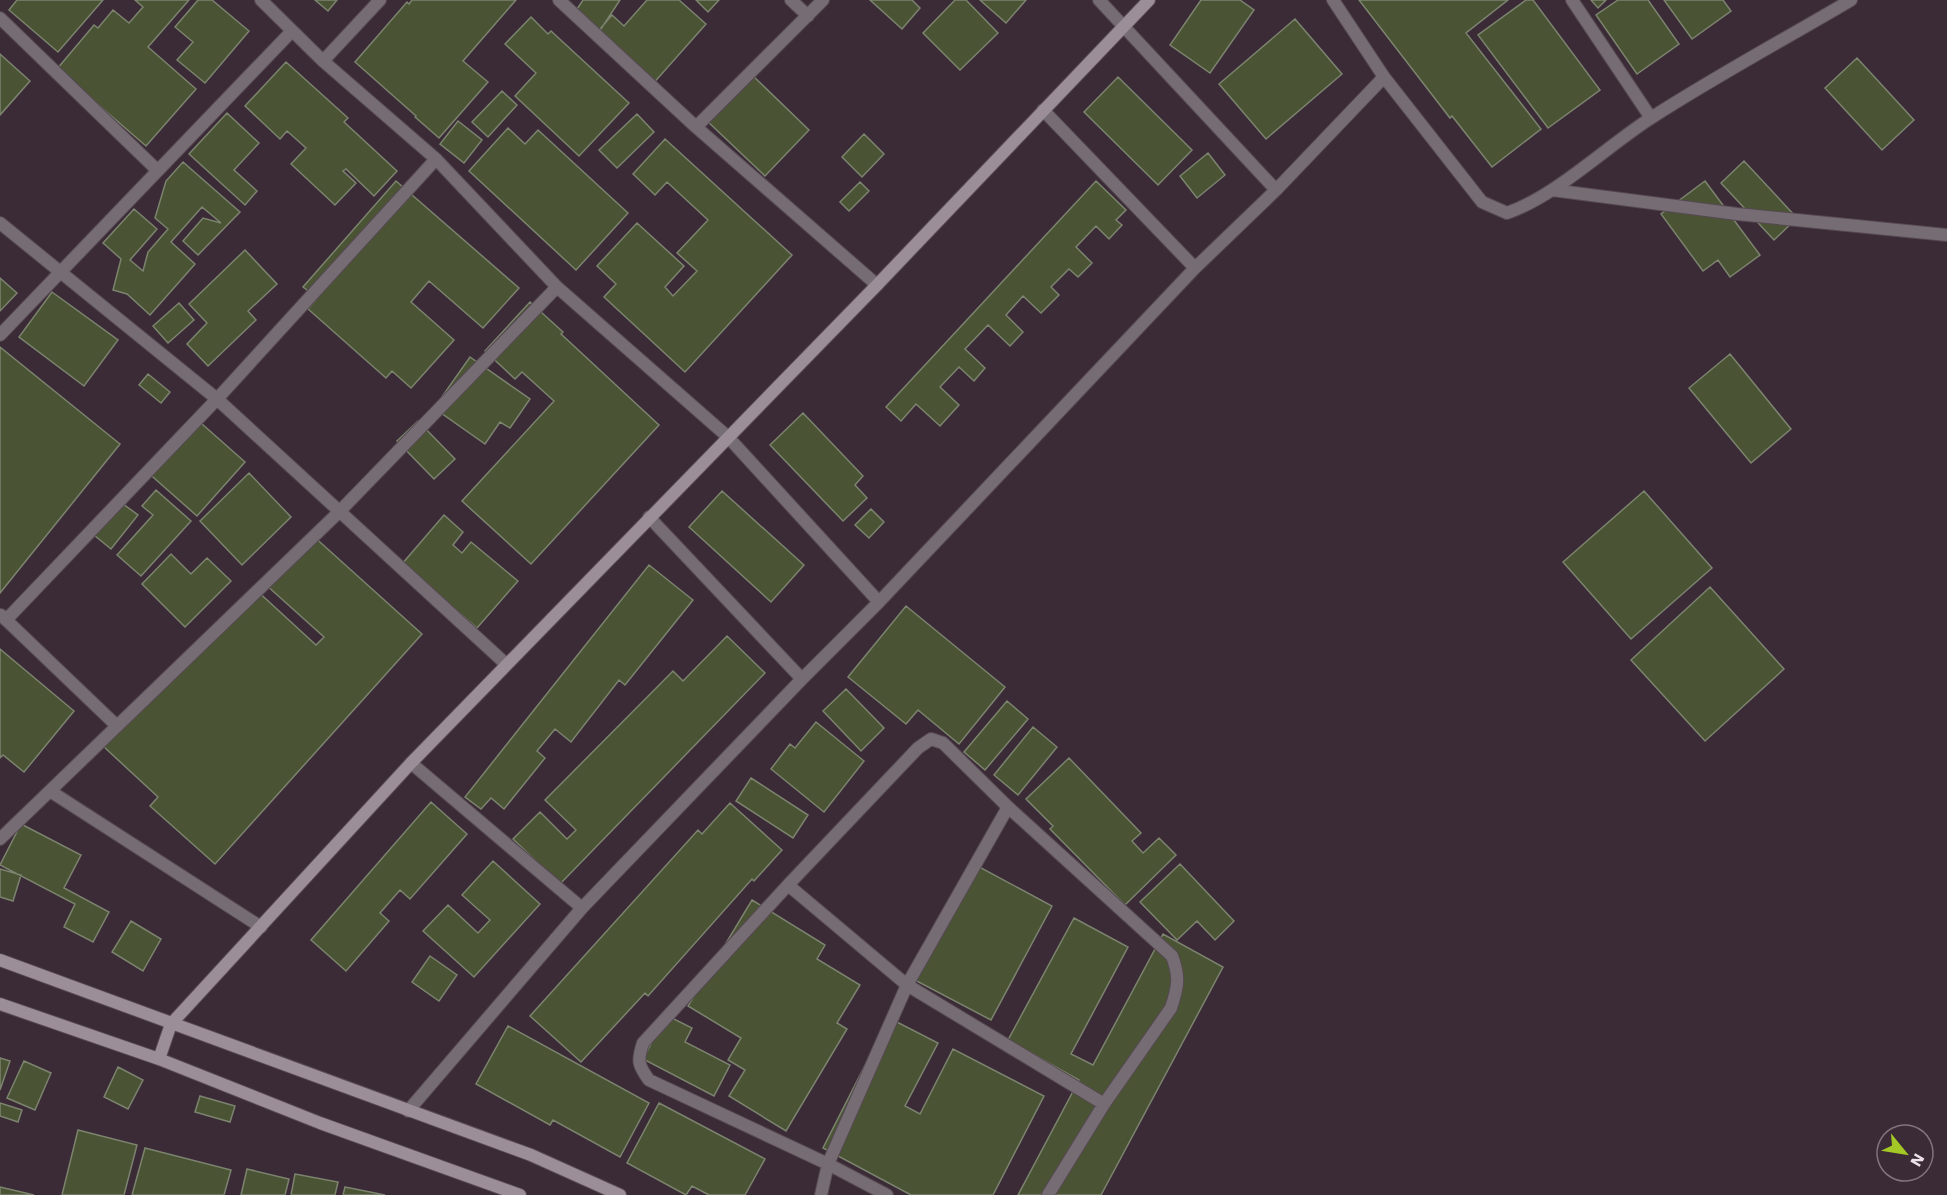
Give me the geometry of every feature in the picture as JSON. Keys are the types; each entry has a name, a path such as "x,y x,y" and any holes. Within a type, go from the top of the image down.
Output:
{"street":[{"path":"261,0 323,61 436,159 557,287 728,436 879,602"},
{"path":"323,61 380,0"},
{"path":"559,0 696,127 877,285"},
{"path":"791,0 808,16"},
{"path":"696,127 824,0"},
{"path":"1099,0 1276,190"},
{"path":"159,1059 171,1024 411,763 877,285 1149,0"},
{"path":"1332,0 1384,77 1482,202 1507,213 1518,210 1551,190 1651,118 1851,0"},
{"path":"1572,0 1651,118"},
{"path":"0,18 157,170"},
{"path":"0,335 292,31"},
{"path":"408,1111 582,908 879,602 1196,268 1276,190 1384,77"},
{"path":"1043,110 1196,268"},
{"path":"117,726 3,618 217,399 436,159"},
{"path":"1551,190 1737,214 1947,235"},
{"path":"0,223 217,399 506,664"},
{"path":"0,839 339,512 557,287"},
{"path":"649,517 802,679"},
{"path":"887,1195 828,1164 649,1080 640,1069 639,1057 643,1043 788,885 918,748 931,739 944,743 1008,807 1172,956 1178,972 1176,992 1171,1008 1104,1104 1048,1195"},
{"path":"411,763 582,908"},
{"path":"50,791 261,927"},
{"path":"821,1195 828,1164 907,985 1008,807"},
{"path":"788,885 907,985 1104,1104"},
{"path":"0,960 531,1155 613,1194"},
{"path":"0,1004 159,1059 320,1123 520,1195"}],"building":[{"path":"17,0 103,0 58,52 9,10"},
{"path":"135,0 189,0 148,47 196,89 146,146 57,69 94,25 98,28 113,10 129,23 143,7"},
{"path":"198,0 212,0 249,31 205,83 177,60 193,42 175,27"},
{"path":"315,0 337,0 328,11"},
{"path":"412,0 516,0 463,61 488,82 439,138 355,62 407,2 409,4"},
{"path":"583,0 620,0 597,35 571,18"},
{"path":"647,0 679,0 706,24 651,86 594,36 612,15 624,26"},
{"path":"696,0 719,0 708,12"},
{"path":"870,0 912,0 920,8 902,29"},
{"path":"955,0 966,0 998,33 960,70 923,33"},
{"path":"980,0 1026,0 1006,23"},
{"path":"1201,0 1240,0 1254,10 1210,73 1170,45"},
{"path":"1359,0 1508,0 1466,33 1541,129 1492,167 1452,116 1450,118"},
{"path":"1526,0 1533,0 1600,90 1548,128 1478,35"},
{"path":"1591,0 1606,0 1598,8"},
{"path":"1618,0 1648,0 1679,44 1637,74 1596,15"},
{"path":"1664,0 1723,0 1731,11 1692,39"},
{"path":"531,17 548,34 551,31 629,103 579,156 515,96 536,73 505,44"},
{"path":"1295,19 1342,74 1266,139 1219,84"},
{"path":"0,54 30,81 0,115"},
{"path":"1857,58 1914,120 1882,150 1825,88"},
{"path":"286,62 348,118 344,122 397,171 374,196 346,169 343,171 356,183 335,205 291,164 306,148 287,131 280,139 245,106"},
{"path":"750,73 809,130 765,176 705,119"},
{"path":"1118,77 1192,150 1158,185 1084,112"},
{"path":"502,91 517,105 488,137 472,122"},
{"path":"227,113 259,143 234,170 257,191 245,205 189,154"},
{"path":"637,114 654,132 617,168 599,150"},
{"path":"458,121 482,140 464,163 440,144"},
{"path":"508,128 525,144 538,130 628,213 576,270 469,171"},
{"path":"864,134 884,154 862,177 842,157"},
{"path":"665,139 792,255 685,372 604,297 616,284 597,266 637,223 684,266 665,287 673,296 697,271 677,253 708,220 667,182 655,195 633,174"},
{"path":"1208,153 1225,175 1197,198 1180,176"},
{"path":"1744,161 1797,218 1774,240 1721,183"},
{"path":"183,162 240,212 198,255 183,241 203,218 221,223 202,207 171,242 195,264 150,315 127,294 113,290 121,259 103,243 134,209 157,229 130,260 143,271 148,252 168,229 155,218 166,181"},
{"path":"396,181 519,288 483,328 429,281 411,302 454,340 411,388 392,371 386,378 308,309 317,298 303,287"},
{"path":"1096,181 1126,210 1116,220 1122,225 1109,239 1096,226 1076,247 1092,263 1078,277 1069,269 1051,287 1059,295 1041,313 1023,296 1006,315 1023,332 1010,346 988,325 965,349 985,368 974,381 959,367 940,387 959,405 940,426 916,404 901,421 886,407"},
{"path":"1705,181 1760,255 1730,277 1718,260 1703,271 1661,214"},
{"path":"860,182 869,191 849,211 840,202"},
{"path":"245,250 277,284 248,311 256,320 208,366 187,344 207,323 189,304"},
{"path":"0,278 17,293 0,311"},
{"path":"52,292 118,340 84,386 19,337"},
{"path":"530,302 659,425 531,564 462,501 554,401 522,372 515,379 485,351"},
{"path":"179,303 194,320 168,343 153,326"},
{"path":"0,347 120,444 0,593"},
{"path":"1730,354 1791,429 1751,463 1689,388"},
{"path":"470,357 530,399 510,428 500,422 485,444 434,408"},
{"path":"148,374 170,392 161,403 139,385"},
{"path":"803,413 863,476 855,485 867,498 843,521 770,445"},
{"path":"193,416 245,462 197,516 145,470"},
{"path":"418,421 455,459 434,479 397,441"},
{"path":"249,473 291,517 242,565 200,521"},
{"path":"156,490 191,521 141,576 117,555 153,515 142,506"},
{"path":"722,491 804,565 771,602 689,527"},
{"path":"1644,491 1712,568 1631,639 1563,562"},
{"path":"115,498 138,515 111,549 89,531"},
{"path":"871,509 884,522 869,538 855,525"},
{"path":"444,515 463,532 453,545 462,553 471,542 518,581 477,628 402,564"},
{"path":"311,534 422,634 215,864 150,806 158,797 103,746 131,715 134,718 253,587 316,645 324,637 265,584"},
{"path":"171,554 191,574 207,558 231,581 185,627 142,584"},
{"path":"649,565 693,600 625,685 619,680 571,742 555,729 537,751 545,758 504,809 491,798 481,809 465,797"},
{"path":"1710,587 1784,669 1705,741 1631,660"},
{"path":"906,606 1005,687 959,744 918,710 906,724 848,677"},
{"path":"727,636 765,673 560,884 513,839 540,812 567,839 576,830 545,800 673,671 683,681"},
{"path":"0,649 74,711 24,772 3,755 0,758"},
{"path":"846,689 884,728 861,751 823,711"},
{"path":"1007,701 1028,719 985,770 964,752"},
{"path":"816,722 864,761 824,812 771,769 790,744 795,748"},
{"path":"1033,727 1057,747 1018,795 994,775"},
{"path":"1069,758 1141,833 1132,841 1143,853 1159,838 1176,855 1125,905 1050,829 1053,826 1026,799"},
{"path":"751,778 808,815 793,838 736,801"},
{"path":"431,802 467,834 410,899 400,890 380,913 389,921 346,971 311,940"},
{"path":"730,803 782,850 754,881 752,879 648,996 645,993 581,1062 530,1016 698,830 702,834"},
{"path":"21,824 81,855 64,888 109,912 93,942 64,927 75,904 0,865"},
{"path":"493,861 540,904 474,977 423,931 448,905 478,933 490,920 462,895"},
{"path":"970,862 1052,906 991,1020 909,977"},
{"path":"1180,864 1234,921 1215,940 1197,921 1177,940 1140,902"},
{"path":"0,869 21,875 13,901 0,897"},
{"path":"752,900 825,945 817,959 860,985 837,1023 847,1029 786,1131 729,1096 745,1070 728,1060 741,1038 688,1006"},
{"path":"1074,918 1128,947 1071,1054 1093,1065 1163,934 1223,967 1101,1195 1018,1195 1079,1080 1008,1040"},
{"path":"131,921 161,939 143,971 112,952"},
{"path":"430,956 457,975 439,1001 412,982"},
{"path":"666,1015 692,1028 685,1042 730,1065 714,1096 643,1059"},
{"path":"889,1018 938,1043 905,1106 920,1114 953,1049 1044,1096 993,1195 911,1195 823,1148"},
{"path":"508,1026 649,1103 620,1157 553,1120 550,1125 476,1084"},
{"path":"0,1058 10,1061 0,1090"},
{"path":"24,1061 51,1073 35,1110 7,1098"},
{"path":"118,1067 143,1080 128,1109 104,1097"},
{"path":"200,1096 235,1106 230,1122 195,1112"},
{"path":"0,1103 22,1110 18,1122 0,1116"},
{"path":"659,1103 765,1159 745,1195 709,1195 692,1186 686,1195 627,1163"},
{"path":"78,1130 137,1145 124,1195 62,1195"},
{"path":"145,1148 231,1170 224,1195 132,1195"},
{"path":"247,1169 289,1179 285,1195 241,1195"},
{"path":"295,1174 338,1182 335,1195 291,1195"},
{"path":"0,1187 34,1195 0,1195"},
{"path":"345,1187 385,1195 343,1195"}]}
